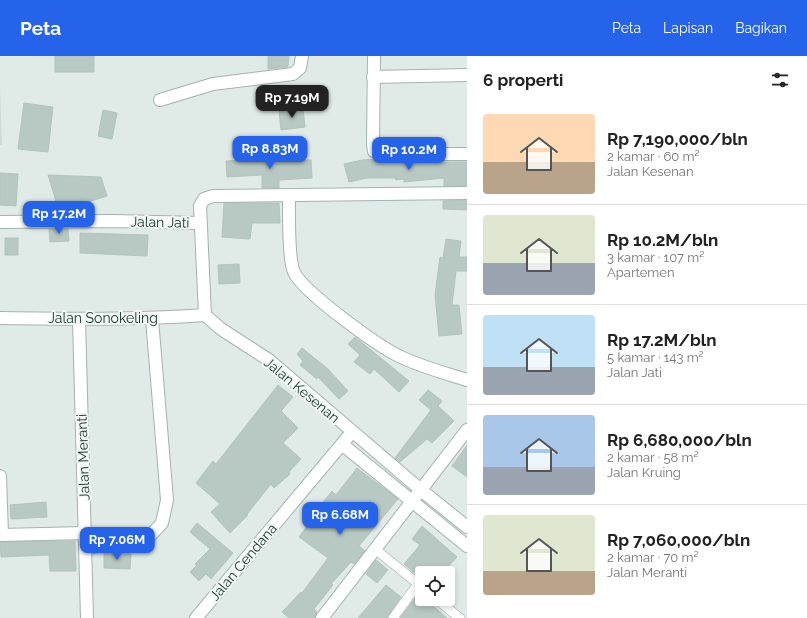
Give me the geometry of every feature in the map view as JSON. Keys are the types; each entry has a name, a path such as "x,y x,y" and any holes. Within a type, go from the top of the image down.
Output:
{"street":[{"path":"160,100 213,84 293,74 300,68 302,56"},
{"path":"374,56 374,151 395,154 467,154"},
{"path":"373,77 467,75"},
{"path":"205,315 200,223 201,203 208,197 232,195 289,196 467,193"},
{"path":"289,196 293,270 306,288 318,299 383,347 400,357 425,367 467,380"},
{"name":"Jalan Jati","path":"0,222 113,221 200,223"},
{"name":"Jalan Sonokeling","path":"0,318 79,320 152,319 205,315"},
{"name":"Jalan Kesenan","path":"205,315 222,329 269,360 352,432 467,527"},
{"path":"86,548 148,538 162,523 167,500 152,319"},
{"name":"Jalan Meranti","path":"79,320 87,618"},
{"name":"Jalan Cendana","path":"196,618 352,432"},
{"path":"322,618 411,502 465,438"},
{"path":"342,445 467,546"},
{"path":"0,476 1,535 85,534"},
{"path":"374,549 415,582"},
{"path":"392,618 415,592"},
{"path":"445,606 460,618"}],"shaded area":[{"path":"0,87 2,145 0,145"}],"building":[{"path":"55,56 94,56 94,72 55,72"},
{"path":"268,56 289,56 288,67 268,69"},
{"path":"24,103 53,107 48,152 18,149"},
{"path":"303,109 305,127 281,130 279,111"},
{"path":"103,110 117,113 112,139 98,136"},
{"path":"286,159 286,161 311,160 312,178 279,180 279,188 262,188 262,175 227,177 226,161"},
{"path":"362,160 385,160 385,162 467,162 467,186 444,186 444,178 404,182 404,179 396,180 395,178 367,178 349,182 344,164"},
{"path":"0,173 18,174 16,206 0,205"},
{"path":"48,175 101,177 107,196 59,211"},
{"path":"467,200 467,210 443,209 443,201"},
{"path":"224,203 279,203 280,223 252,223 250,239 222,237"},
{"path":"49,229 68,229 69,241 50,242"},
{"path":"80,233 148,235 147,256 80,253"},
{"path":"5,238 18,238 18,255 5,255"},
{"path":"446,239 461,241 459,257 467,257 467,271 456,271 452,305 459,305 462,334 439,336 435,295 440,257 443,258"},
{"path":"239,264 240,283 219,284 218,265"},
{"path":"355,337 409,381 399,392 374,369 370,374 354,362 360,355 348,344"},
{"path":"302,348 328,369 348,391 339,399 318,377 317,379 300,365 303,361 297,354"},
{"path":"278,385 293,397 281,411 298,428 283,443 301,459 289,472 290,474 274,488 271,484 247,514 248,515 230,533 211,512 220,504 196,483 213,461 216,464"},
{"path":"428,390 442,401 438,406 454,421 432,443 427,439 400,462 395,458 431,410 419,400"},
{"path":"467,445 467,477 452,466"},
{"path":"357,468 398,499 359,546 365,551 354,564 351,562 331,584 333,585 314,609 317,612 315,618 289,618 282,612 301,592 302,593 328,558 299,537 313,518 311,517 332,491 336,495"},
{"path":"46,502 47,517 11,519 10,505"},
{"path":"197,523 233,553 211,579 206,574 199,581 190,572 197,565 195,564 210,549 190,532"},
{"path":"422,526 457,557 449,566 415,566 415,573 404,564 420,545 412,539"},
{"path":"75,541 76,571 50,571 49,555 1,557 0,542"},
{"path":"104,553 131,554 130,569 104,568"},
{"path":"376,560 388,570 377,583 366,574"},
{"path":"386,585 401,597 387,618 358,618"},
{"path":"415,598 415,606 433,606 447,618 400,618"}]}
